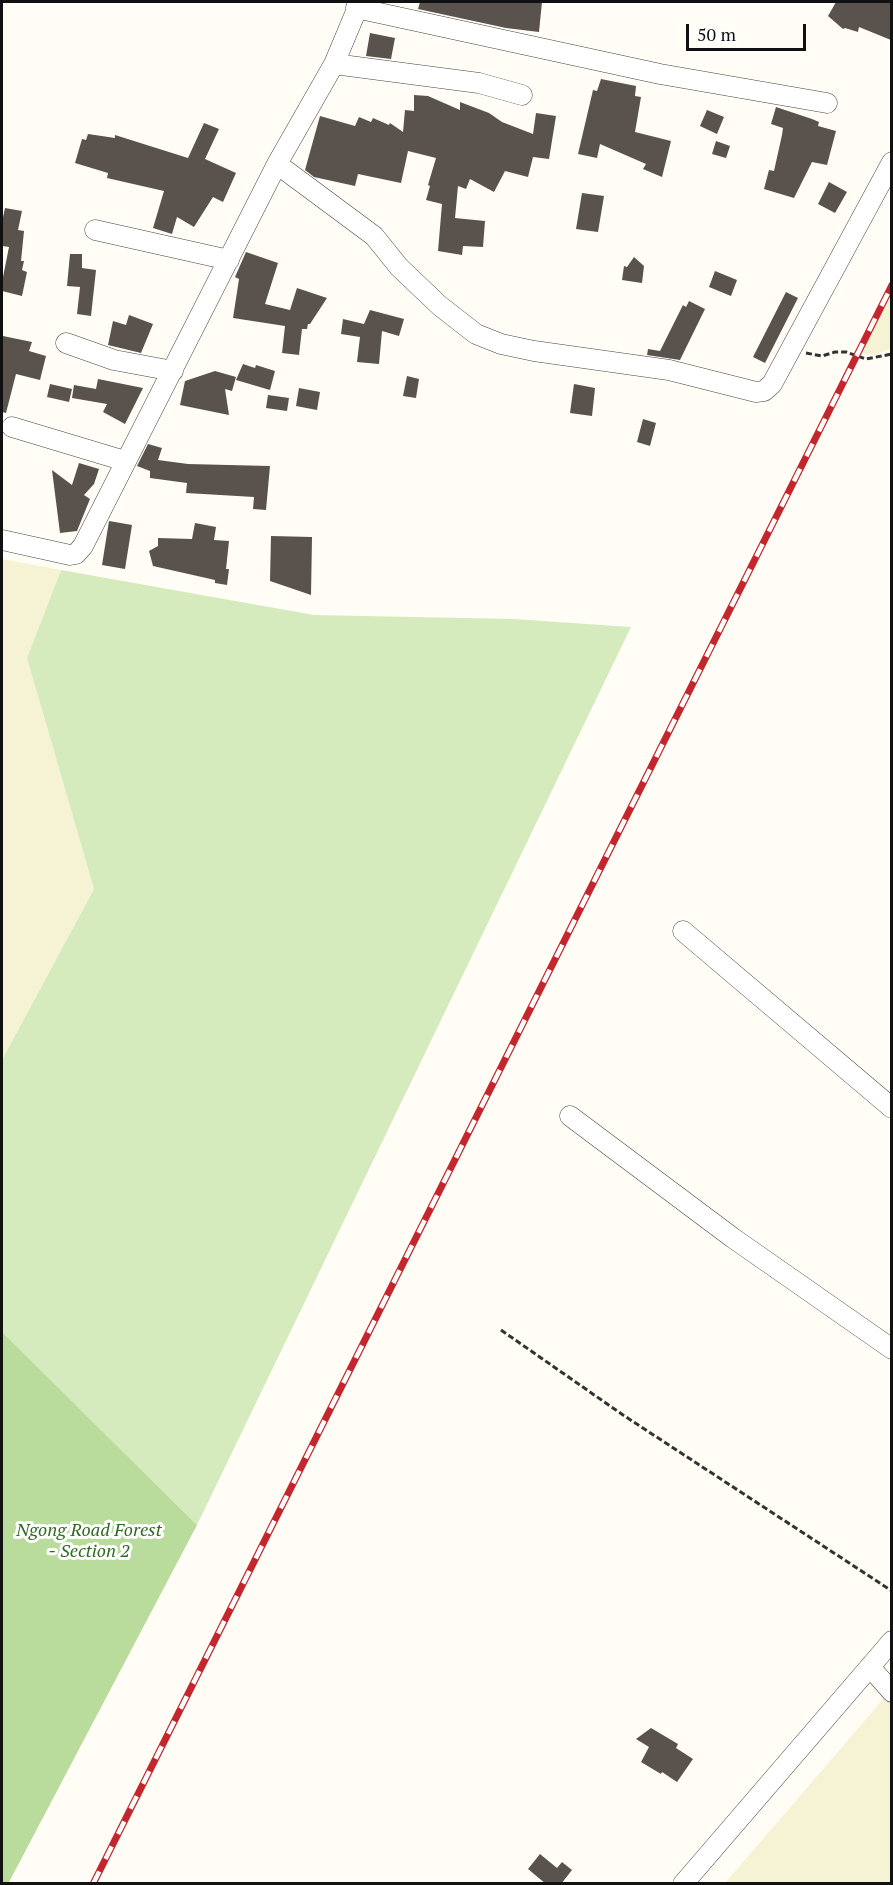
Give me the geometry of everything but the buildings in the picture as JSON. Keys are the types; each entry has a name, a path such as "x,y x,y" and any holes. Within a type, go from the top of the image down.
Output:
{"street":[{"path":"2,540 70,555 76,554 83,546 277,164 334,64 358,5 660,74 827,102"},
{"path":"334,64 479,83 522,95"},
{"path":"277,164 374,236 399,267 440,306 476,334 501,344 534,351 669,370 756,392 764,391 772,384 891,162"},
{"path":"95,230 229,260"},
{"path":"66,343 114,360 173,371"},
{"path":"12,427 125,461"},
{"path":"683,931 891,1108"},
{"path":"570,1116 733,1238 891,1349"},
{"path":"683,1884 891,1641"},
{"path":"870,1667 891,1692"}],"path":[{"path":"791,350 822,356 835,352 846,352 866,359 891,354"},
{"path":"501,1330 623,1415 891,1591"}],"shaded area":[{"path":"891,296 891,349 874,355 861,353"},
{"path":"2,559 61,570 27,658 94,889 2,1060"},
{"path":"891,1690 891,1883 725,1883"}],"green space":[{"path":"61,570 314,615 514,619 631,627 197,1525 2,1332 2,1060 94,889 27,658"},
{"name":"Ngong Road Forest - Section 2","path":"2,1332 197,1525 8,1884 2,1883"}],"railway":[{"path":"93,1884 892,285"}]}
